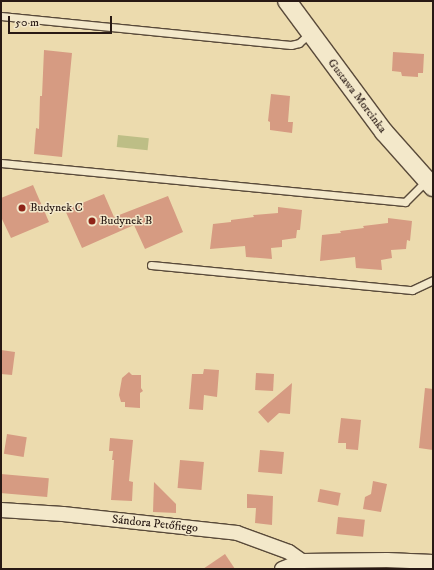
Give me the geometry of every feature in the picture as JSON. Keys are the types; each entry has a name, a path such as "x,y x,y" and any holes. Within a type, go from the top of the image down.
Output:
{"street":[{"name":"Gustawa Morcinka","path":"287,1 384,132 430,184"},
{"name":"Sándora Petőfiego","path":"1,510 63,514 237,533 289,552 302,562"},
{"path":"282,569 302,562 387,564 433,562"}],"lane":[{"path":"1,16 291,45 299,43 310,33"},
{"path":"1,163 405,202 430,184"},
{"path":"151,265 412,290 433,280"}],"green space":[{"path":"118,135 149,138 148,150 117,147"}],"building":[{"path":"44,50 72,53 62,157 34,154 36,128 39,129"},
{"path":"393,52 424,54 423,73 418,73 418,77 402,76 401,72 392,71"},
{"path":"271,94 290,96 288,122 293,122 292,133 270,130 270,122 268,121"},
{"name":"Budynek C","path":"33,185 49,222 11,238 1,217 1,198"},
{"path":"104,194 114,217 168,196 183,232 145,249 134,225 82,248 65,210"},
{"path":"278,207 302,210 300,230 297,230 296,238 282,240 282,247 271,248 272,259 246,257 245,246 210,249 213,224 254,217 253,215 278,213"},
{"path":"388,218 412,221 410,241 407,240 406,249 391,250 392,258 381,260 382,270 356,268 355,257 320,261 322,235 364,228 363,226 388,223"},
{"path":"1,350 15,352 12,375 1,374"},
{"path":"204,369 219,370 217,397 204,395 203,410 189,409 192,374 203,374"},
{"path":"129,372 132,375 141,375 141,388 143,391 140,393 140,408 125,407 125,402 121,402 119,395 122,378"},
{"path":"256,373 274,374 273,391 255,390"},
{"path":"292,383 290,414 279,413 268,423 258,412"},
{"path":"425,388 433,389 433,450 419,448"},
{"path":"341,418 361,420 358,450 346,449 346,443 338,443"},
{"path":"7,434 27,437 24,457 4,454"},
{"path":"110,438 133,440 129,481 133,482 132,501 111,500 114,460 112,460 113,451 109,451"},
{"path":"260,450 284,452 282,474 258,472"},
{"path":"180,460 204,462 201,490 178,488"},
{"path":"1,474 49,478 47,497 1,493"},
{"path":"373,481 387,484 381,512 363,509 365,497 371,494"},
{"path":"154,482 176,504 176,513 153,512"},
{"path":"320,489 341,493 338,506 318,502"},
{"path":"247,494 273,496 272,525 255,523 256,508 247,508"},
{"path":"338,517 365,520 363,537 336,534"},
{"path":"225,554 235,569 203,569"}],"place":[{"name":"Budynek C","path":"22,208"},
{"name":"Budynek B","path":"92,221"}]}
